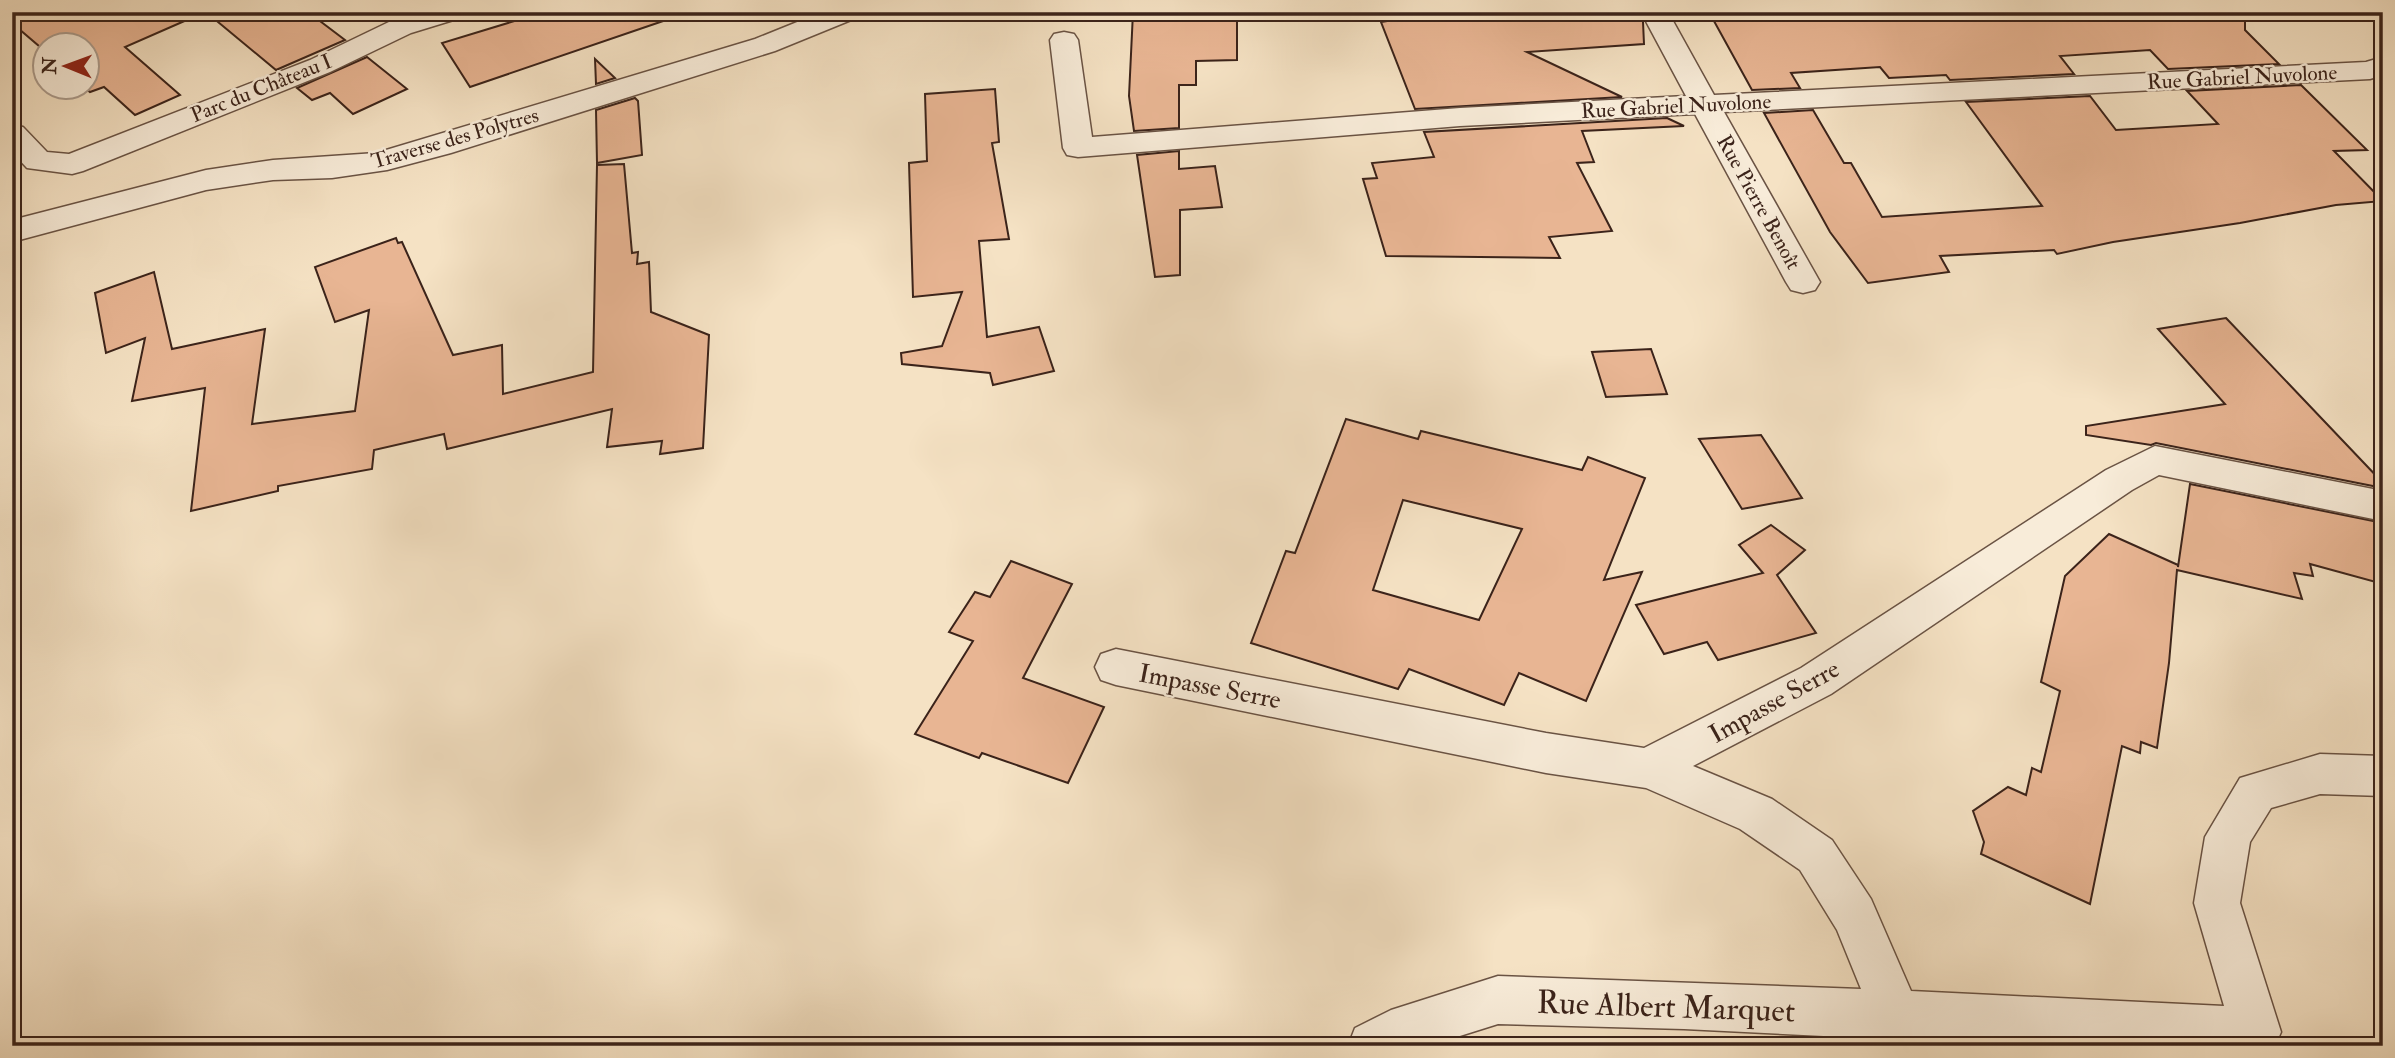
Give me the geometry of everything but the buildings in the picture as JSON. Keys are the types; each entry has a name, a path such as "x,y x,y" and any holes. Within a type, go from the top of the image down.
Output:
{"street":[{"name":"Parc du Château I","path":"12,134 38,161 72,164 320,66 401,27 450,12"},
{"name":"Traverse des Polytres","path":"12,231 206,180 274,170 376,163 765,45 846,12"},
{"name":"Rue Pierre Benoît","path":"1654,12 1803,282"},
{"name":"Rue Gabriel Nuvolone","path":"1064,40 1078,148 1460,117 2370,70 2383,65"},
{"name":"Impasse Serre","path":"1116,667 1546,753 1648,768 1816,681 2119,480 2155,460 2383,506"},
{"path":"1648,768 1756,814 1816,855 1854,915 1896,1015"},
{"name":"Rue Albert Marquet","path":"1373,1046 1408,1027 1498,1000 1661,1004 1896,1015 2259,1039 2217,903 2228,837 2256,792 2320,774 2383,776"}]}
